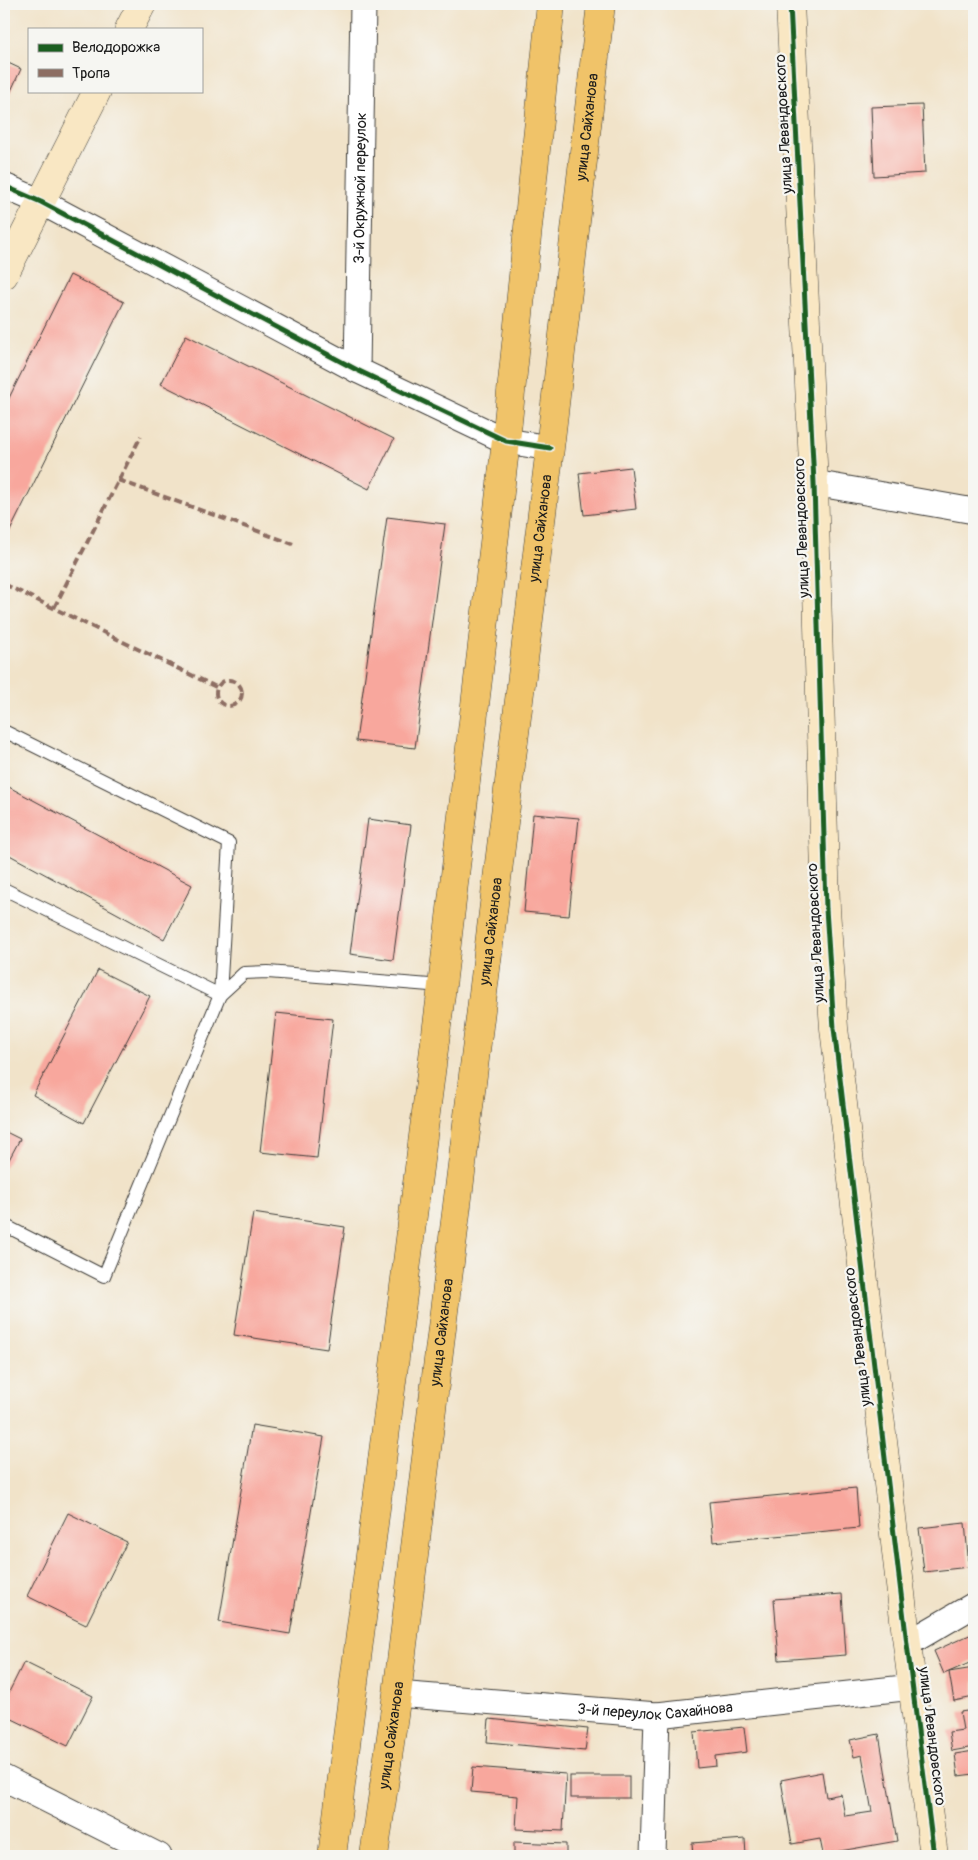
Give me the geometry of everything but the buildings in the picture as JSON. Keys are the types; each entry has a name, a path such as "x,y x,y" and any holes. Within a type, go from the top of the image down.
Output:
{"main road":[{"path":"332,1856 442,986 506,441 551,4"},
{"name":"улица Сайханова","path":"374,1856 397,1694 550,448 601,4"}],"street":[{"path":"130,28 142,4"},
{"name":"3-й Окружной переулок","path":"357,370 363,4"},
{"name":"улица Левандовского","path":"790,4 814,484 826,899 834,1028 934,1856"},
{"path":"4,275 96,92"},
{"path":"4,186 41,202 357,370 506,441 550,448"},
{"path":"814,484 974,511"},
{"path":"907,1644 974,1605"},
{"name":"3-й переулок Сахайнова","path":"397,1694 657,1715 913,1687"},
{"path":"653,1856 657,1715"},
{"path":"4,1778 123,1849 159,1856"}],"lane":[{"path":"4,731 229,843 220,995 104,1276 4,1225"},
{"path":"4,889 220,995"},
{"path":"220,995 244,973 268,972 442,986"}],"marked path":[{"path":"54,608 141,436"},
{"path":"118,480 293,544"},
{"path":"4,584 216,687"},
{"path":"229,680 238,684 242,693 238,702 229,706 220,702 216,693 220,684 229,680"}],"cycle path":[{"path":"790,4 814,483 826,909 834,1028 934,1856"},
{"path":"4,186 41,202 357,370 506,441 550,448"}]}
